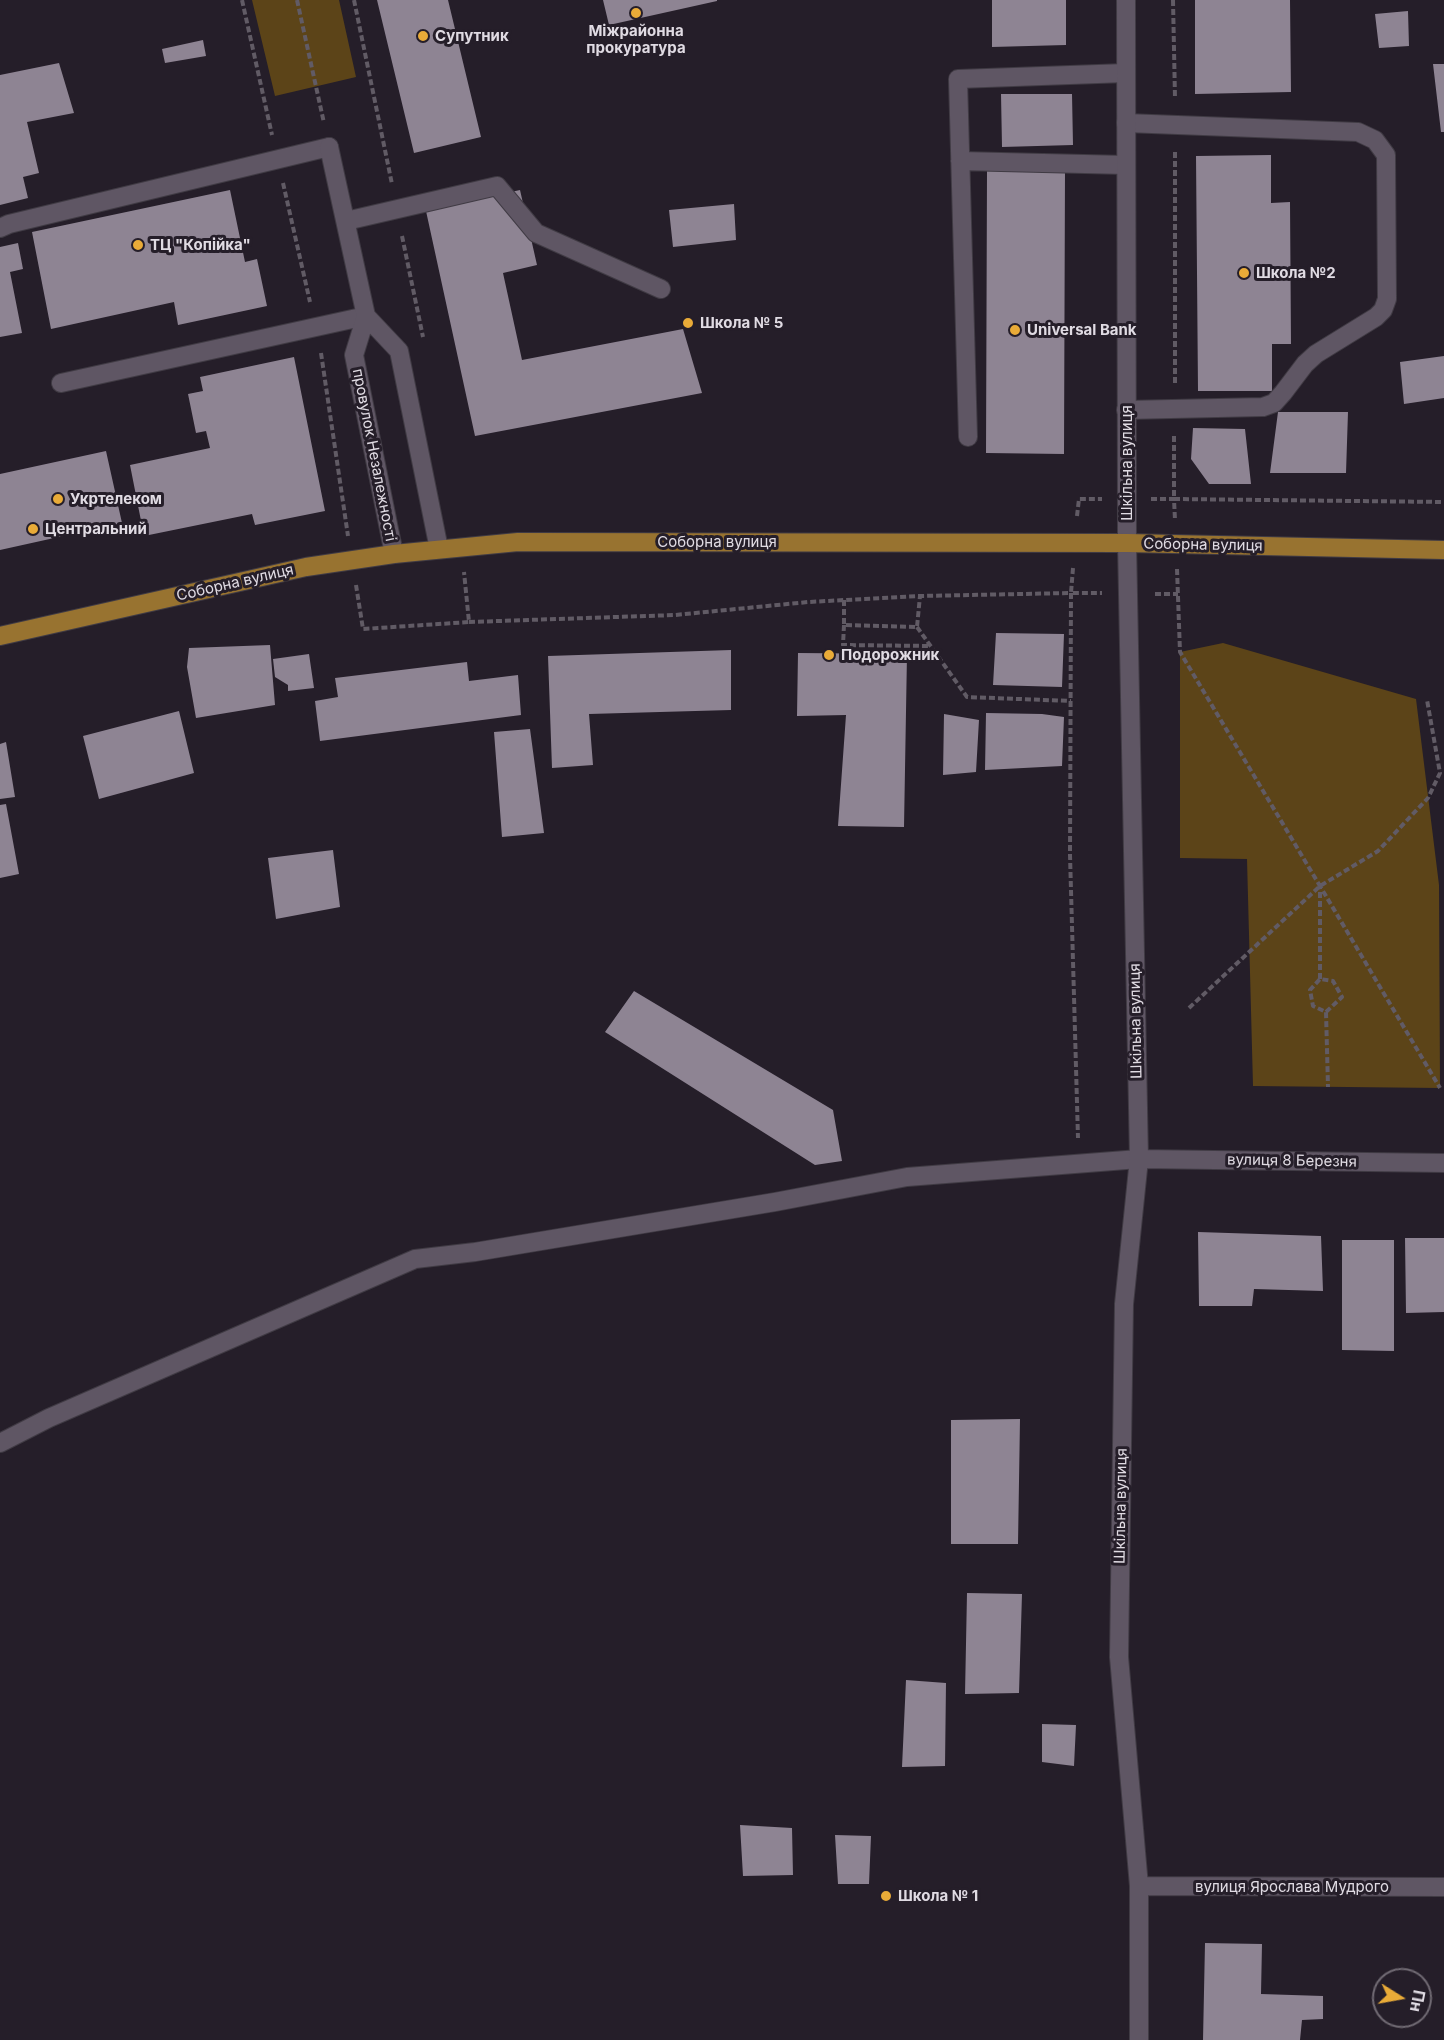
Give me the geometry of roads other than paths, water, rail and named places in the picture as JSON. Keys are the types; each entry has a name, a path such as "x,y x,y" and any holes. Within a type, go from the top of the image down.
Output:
{"main road":[{"name":"Соборна вулиця","path":"0,636 306,567 394,554 518,542 1127,543 1444,550"}],"street":[{"name":"Шкільна вулиця","path":"1126,0 1127,543 1139,1159 1124,1304 1119,1657 1139,1886 1138,2040"},
{"path":"968,437 958,78 1126,73"},
{"path":"1126,123 1358,132 1375,140 1386,155 1387,299 1383,310 1376,317 1316,354 1305,364 1274,403 1263,407 1126,410"},
{"name":"провулок Незалежності","path":"0,228 329,147 366,316 354,356 394,554"},
{"path":"960,161 1126,165"},
{"path":"346,221 498,186 536,232 661,289"},
{"path":"61,383 366,316 399,351 439,549"},
{"name":"вулиця 8 Березня","path":"0,1443 49,1418 416,1259 475,1252 775,1202 907,1177 1139,1159 1444,1163"},
{"name":"вулиця Ярослава Мудрого","path":"1139,1886 1444,1887"}],"place":[{"name":"Міжрайонна прокуратура","path":"636,13"},
{"name":"Супутник","path":"423,36"},
{"name":"ТЦ \"Копійка\"","path":"138,245"},
{"name":"Школа №2","path":"1244,273"},
{"name":"Школа № 5","path":"688,323"},
{"name":"Universal Bank","path":"1015,330"},
{"name":"Укртелеком","path":"58,499"},
{"name":"Центральний","path":"33,529"},
{"name":"Подорожник","path":"829,655"},
{"name":"Школа № 1","path":"886,1896"}]}
